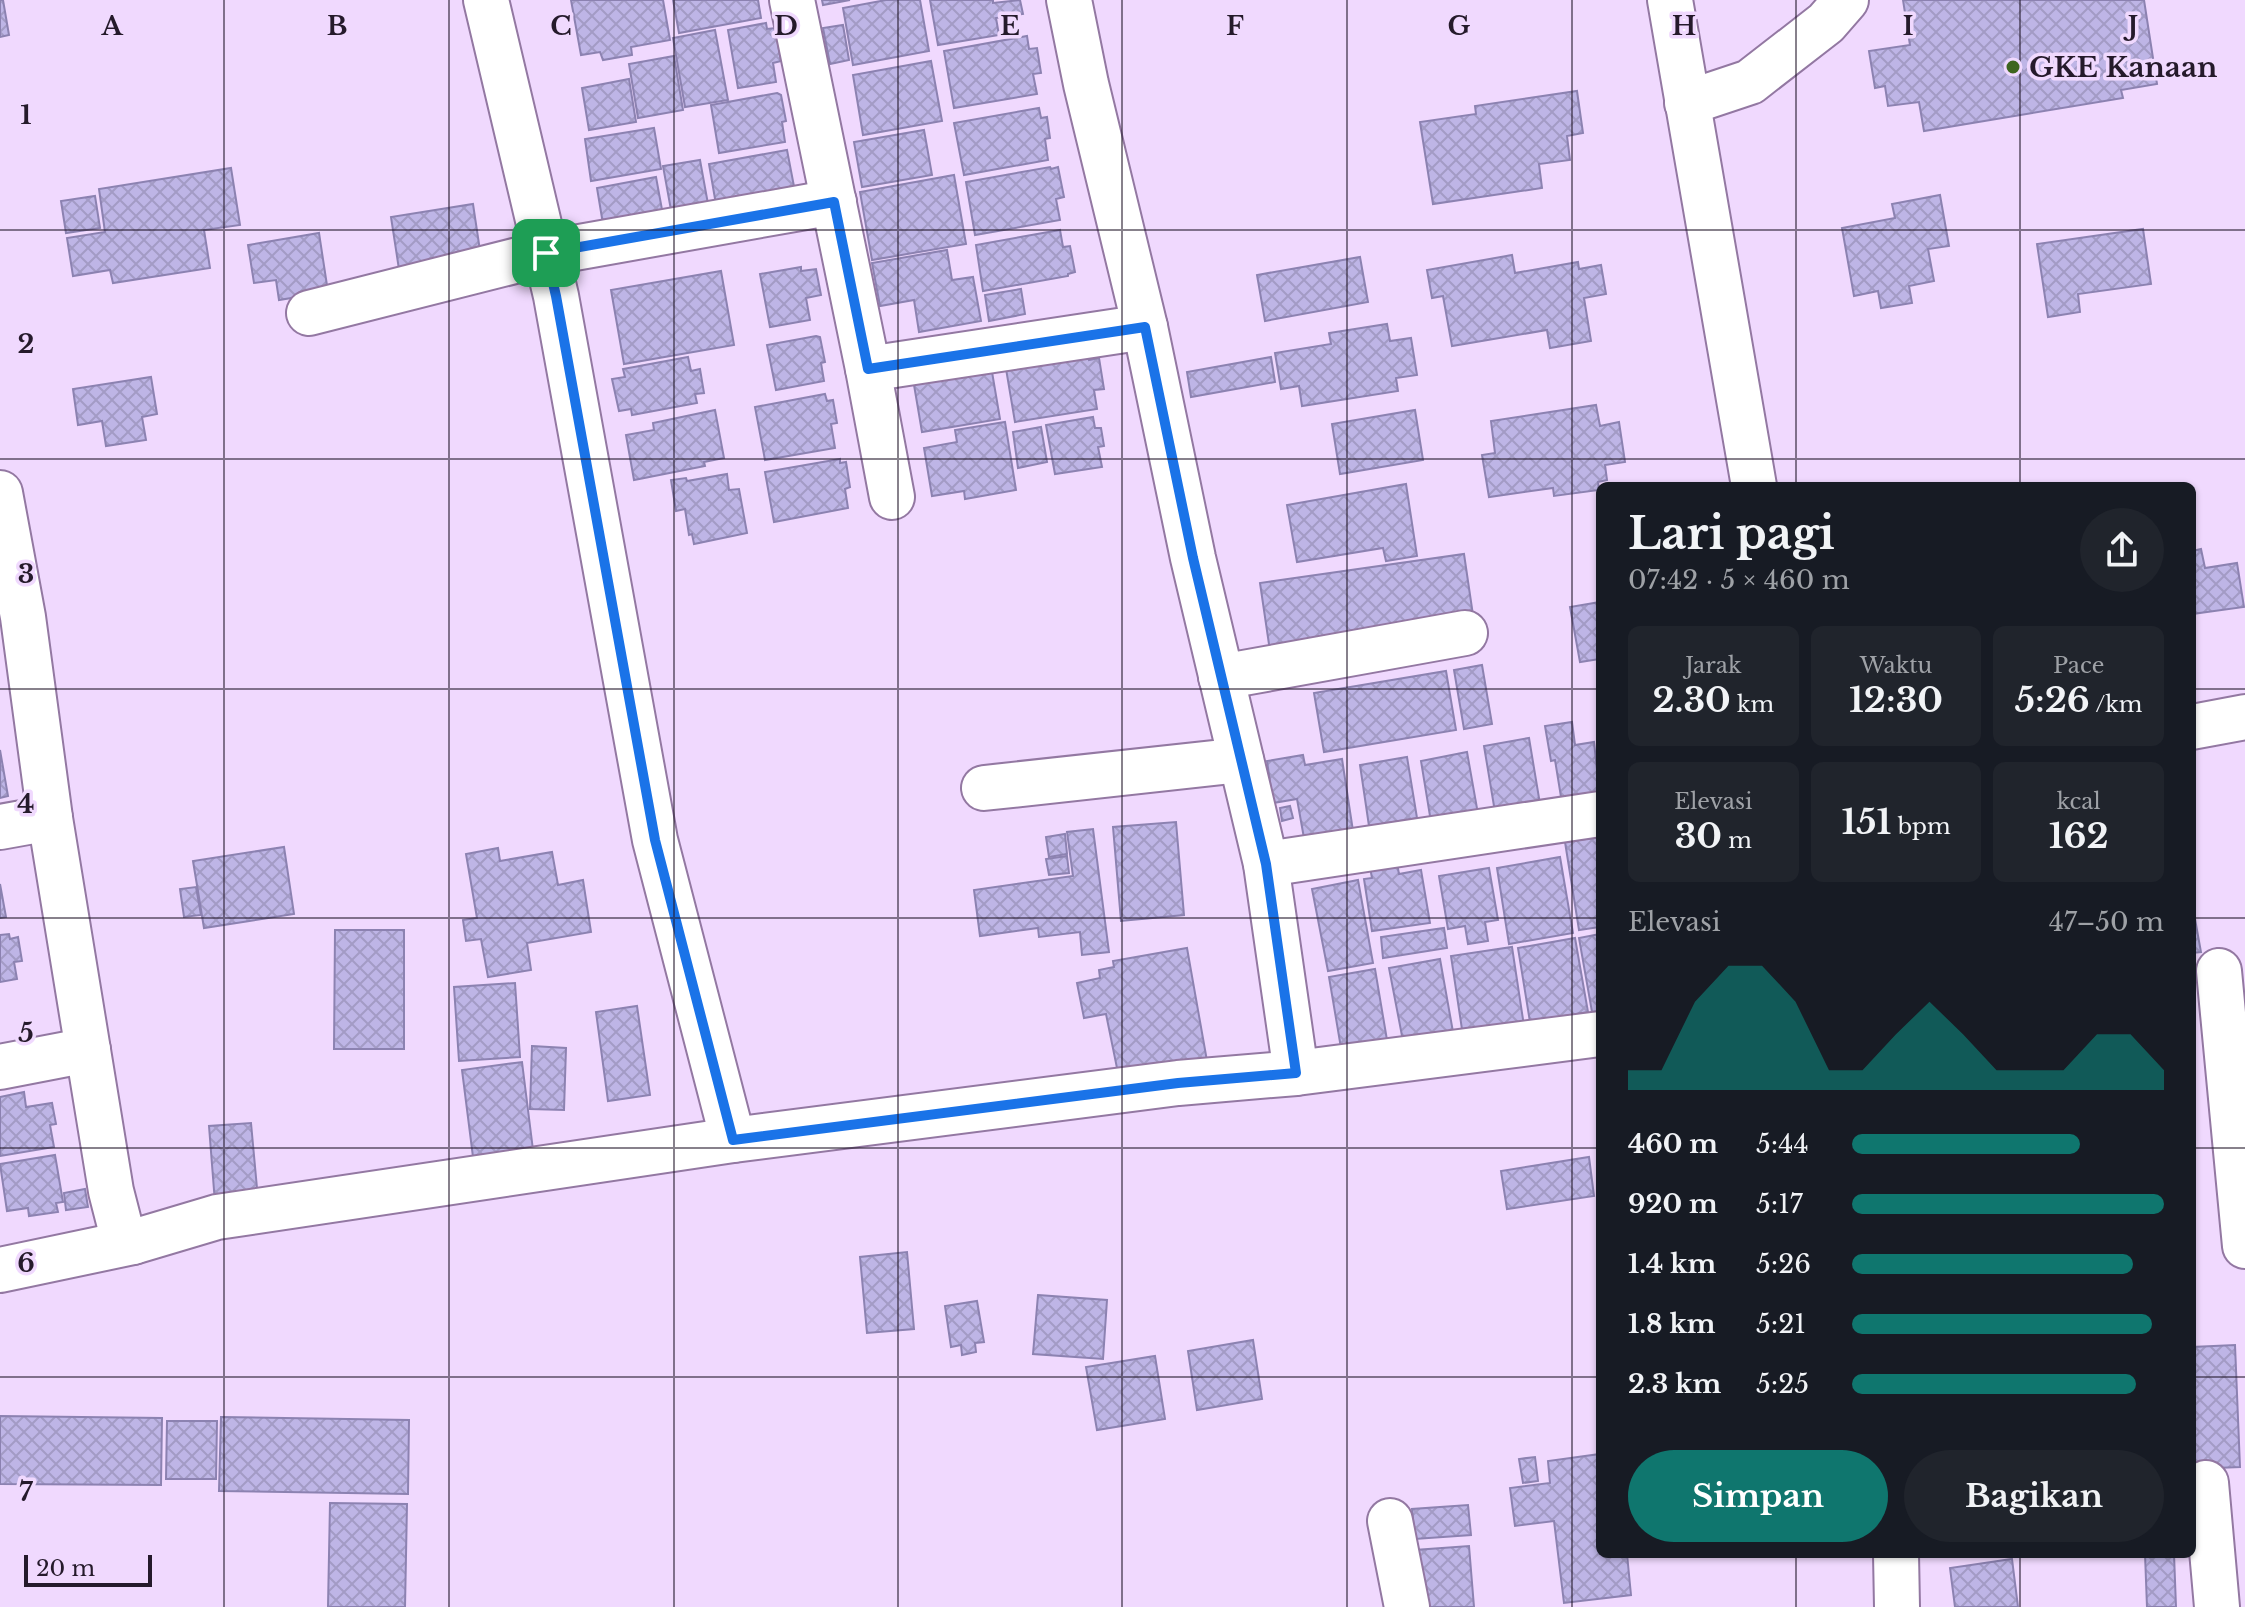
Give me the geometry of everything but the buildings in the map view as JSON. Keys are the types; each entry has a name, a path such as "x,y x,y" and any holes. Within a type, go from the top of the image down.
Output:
{"street":[{"path":"486,0 556,296 655,840 733,1140"},
{"path":"792,0 892,497"},
{"path":"1069,0 1086,84 1145,327 1190,543 1266,864 1296,1073"},
{"path":"1670,0 1753,482"},
{"path":"1687,103 1750,82 1826,23 1846,0"},
{"path":"309,313 546,253 834,202"},
{"path":"868,369 1145,327"},
{"path":"0,493 11,619 50,818 111,1191 121,1230 133,1242"},
{"path":"1221,677 1465,633"},
{"path":"2196,726 2245,717"},
{"path":"984,788 1241,760"},
{"path":"1266,864 1596,815"},
{"path":"0,827 50,818"},
{"path":"2219,971 2245,1246"},
{"path":"0,1270 133,1242 217,1217 733,1140 1178,1083 1296,1073 1596,1035"},
{"path":"0,1067 88,1050"},
{"path":"2206,1483 2217,1607"},
{"path":"1390,1521 1407,1607"},
{"path":"1896,1558 1897,1607"}],"place":[{"name":"GKE Kanaan","path":"2013,67"}],"route":[{"path":"834,202 868,369 1145,327 1193,558 1266,864 1296,1073 1178,1083 733,1140 655,840 546,253 834,202"}]}
